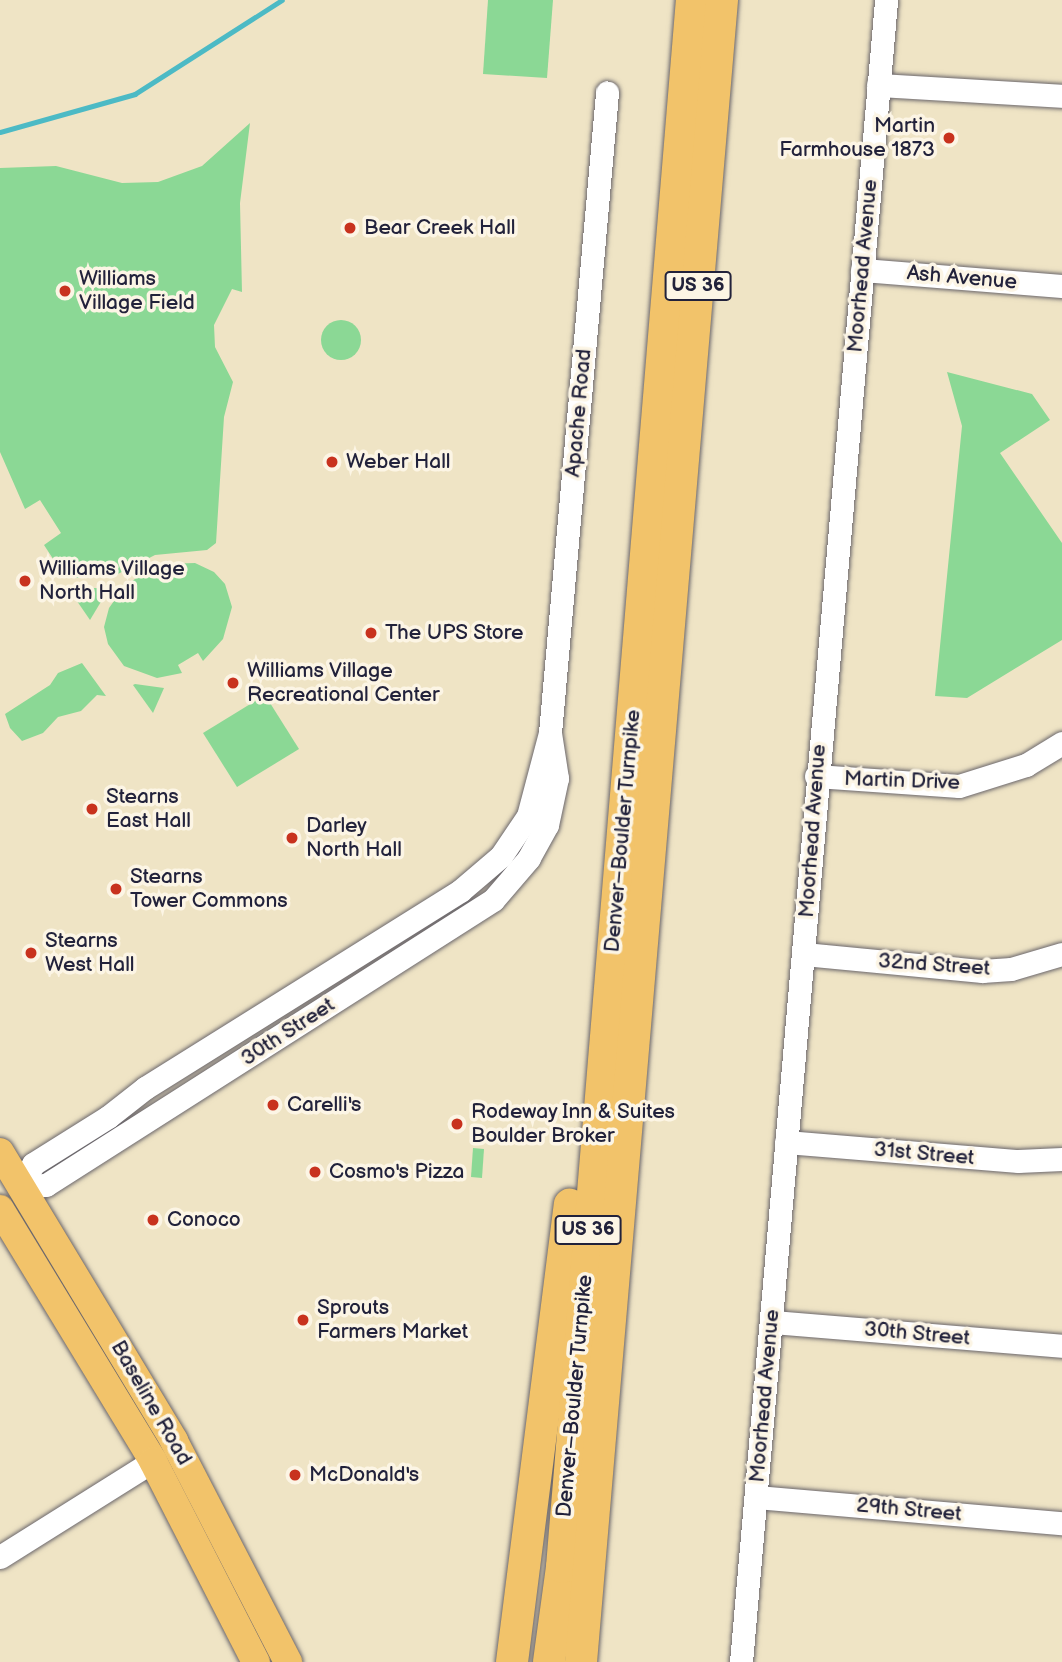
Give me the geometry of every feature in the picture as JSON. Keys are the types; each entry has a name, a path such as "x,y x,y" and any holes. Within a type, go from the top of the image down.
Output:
{"highway":[{"name":"Denver–Boulder Turnpike","path":"549,1662 562,1567 692,0"},
{"name":"Denver–Boulder Turnpike","path":"581,1662 722,0"},
{"path":"512,1662 626,798"},
{"path":"597,1662 615,1280"}],"main road":[{"name":"Baseline Road","path":"0,1152 11,1193 174,1441 288,1662"},
{"name":"Baseline Road","path":"0,1209 153,1461 256,1662"}],"street":[{"name":"Moorhead Avenue","path":"741,1662 804,954 816,776 837,588 886,0"},
{"path":"878,85 1062,96"},
{"name":"Apache Road","path":"515,838 533,803 550,733 607,93"},
{"name":"Ash Avenue","path":"862,270 1062,286"},
{"name":"Apache Road","path":"536,848 555,797 556,762 550,733"},
{"name":"Martin Drive","path":"816,776 959,786 1026,765 1062,743"},
{"name":"30th Street","path":"11,1193 33,1164 108,1117 145,1088 455,894 501,856 515,838"},
{"name":"30th Street","path":"11,1193 46,1185 458,925 493,900 536,848"},
{"name":"32nd Street","path":"804,954 982,971 1011,970 1062,954"},
{"name":"31st Street","path":"786,1142 1018,1161 1062,1159"},
{"name":"30th Street","path":"772,1322 1062,1346"},
{"path":"0,1556 153,1461"},
{"name":"29th Street","path":"756,1497 1062,1522"}],"green space":[{"path":"488,0 553,0 547,78 483,74"},
{"path":"250,123 240,203 242,292 232,289 214,325 215,347 233,382 224,417 216,543 207,550 155,555 114,576 74,578 59,568 44,545 61,533 40,500 25,509 0,452 0,168 56,166 122,183 158,182 202,166"},
{"path":"341,320 355,326 361,340 355,354 341,360 327,354 321,340 327,326"},
{"path":"947,372 1032,394 1050,420 1000,453 1062,543 1062,640 967,698 935,696 962,426"},
{"path":"195,563 214,572 225,584 232,607 223,639 203,661 198,653 178,665 182,673 157,678 124,666 108,644 104,627 109,608 124,587 146,571 164,564"},
{"path":"68,588 107,588 108,590 90,620"},
{"path":"82,663 106,696 97,695 81,711 58,717 43,733 22,741 10,728 5,714 50,685 58,673"},
{"path":"133,685 164,688 153,713"},
{"path":"265,695 299,749 237,787 203,733"},
{"path":"473,1148 484,1149 482,1178 471,1177"}],"waterway":[{"path":"0,132 135,94 282,0"}],"place":[{"name":"Martin Farmhouse 1873","path":"949,138"},
{"name":"Bear Creek Hall","path":"350,228"},
{"name":"Williams Village Field","path":"65,291"},
{"name":"Weber Hall","path":"332,462"},
{"name":"Williams Village North Hall","path":"25,581"},
{"name":"The UPS Store","path":"371,633"},
{"name":"Williams Village Recreational Center","path":"233,683"},
{"name":"Stearns East Hall","path":"92,809"},
{"name":"Darley North Hall","path":"292,838"},
{"name":"Stearns Tower Commons","path":"116,889"},
{"name":"Stearns West Hall","path":"31,953"},
{"name":"Carelli's","path":"273,1105"},
{"name":"Rodeway Inn & Suites Boulder Broker","path":"457,1124"},
{"name":"Cosmo's Pizza","path":"315,1172"},
{"name":"Conoco","path":"153,1220"},
{"name":"Sprouts Farmers Market","path":"303,1320"},
{"name":"McDonald's","path":"295,1475"}]}
